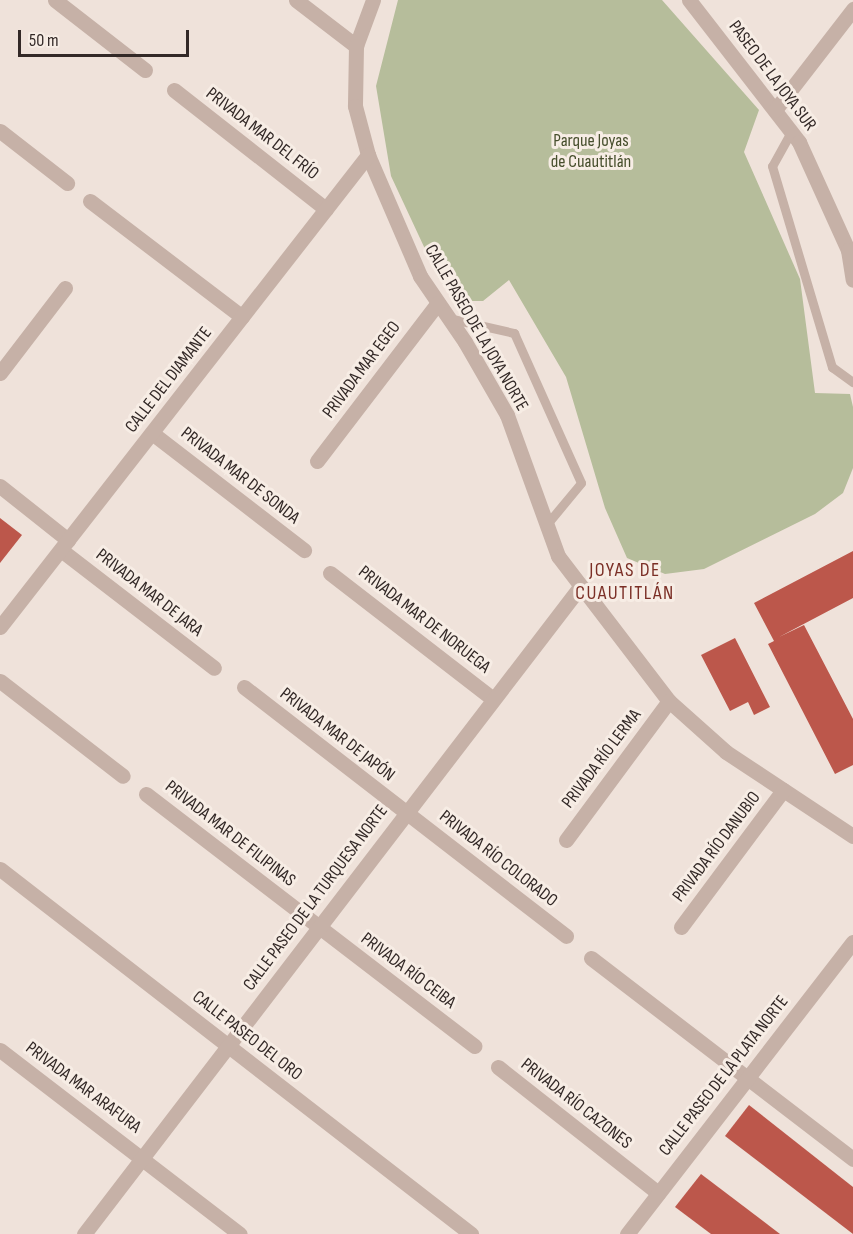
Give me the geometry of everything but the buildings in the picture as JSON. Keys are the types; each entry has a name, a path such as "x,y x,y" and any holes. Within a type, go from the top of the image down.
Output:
{"street":[{"path":"55,0 145,70"},
{"path":"296,0 356,46"},
{"name":"CALLE PASEO DE LA JOYA NORTE","path":"373,0 356,46 355,106 368,156 420,276 507,415 558,556 579,587 669,701 726,752 853,836"},
{"name":"PASEO DE LA JOYA SUR","path":"689,0 791,132 850,246 853,280"},
{"path":"775,110 853,9"},
{"name":"PRIVADA MAR DEL FRÍO","path":"174,90 326,209"},
{"path":"0,131 67,183"},
{"name":"CALLE DEL DIAMANTE","path":"0,627 368,156"},
{"path":"90,201 242,316"},
{"path":"0,374 65,288"},
{"name":"PRIVADA MAR EGEO","path":"317,461 438,303"},
{"name":"PRIVADA MAR DE SONDA","path":"152,433 304,550"},
{"name":"PRIVADA MAR DE JARA","path":"0,486 65,545 214,668"},
{"name":"PRIVADA MAR DE NORUEGA","path":"330,573 493,699"},
{"name":"CALLE PASEO DE LA TURQUESA NORTE","path":"84,1234 579,587"},
{"path":"0,681 123,777"},
{"name":"PRIVADA MAR DE JAPÓN","path":"244,687 406,813"},
{"name":"PRIVADA RÍO LERMA","path":"566,840 669,701"},
{"name":"PRIVADA RÍO DANUBIO","path":"681,927 783,790"},
{"name":"PRIVADA MAR DE FILIPINAS","path":"146,794 319,927"},
{"name":"PRIVADA RÍO COLORADO","path":"406,813 566,936"},
{"name":"CALLE PASEO DEL ORO","path":"0,869 471,1234"},
{"name":"PRIVADA RÍO CEIBA","path":"319,927 474,1046"},
{"name":"CALLE PASEO DE LA PLATA NORTE","path":"627,1234 853,942"},
{"path":"591,958 853,1160"},
{"name":"PRIVADA MAR ARAFURA","path":"0,1050 240,1234"},
{"name":"PRIVADA RÍO CAZONES","path":"498,1068 658,1193"}],"lane":[{"path":"791,132 772,166 832,367 853,382"},
{"path":"448,318 514,333 581,483 547,525"}],"green space":[{"name":"Parque Joyas de Cuautitlán","path":"398,0 662,0 759,110 744,152 800,279 815,393 850,394 853,407 853,468 843,493 815,514 704,569 665,574 627,558 605,508 566,377 509,280 483,301 458,301 439,279 391,176 376,86"}],"district":[{"name":"JOYAS DE CUAUTITLÁN","path":"625,582"}]}
